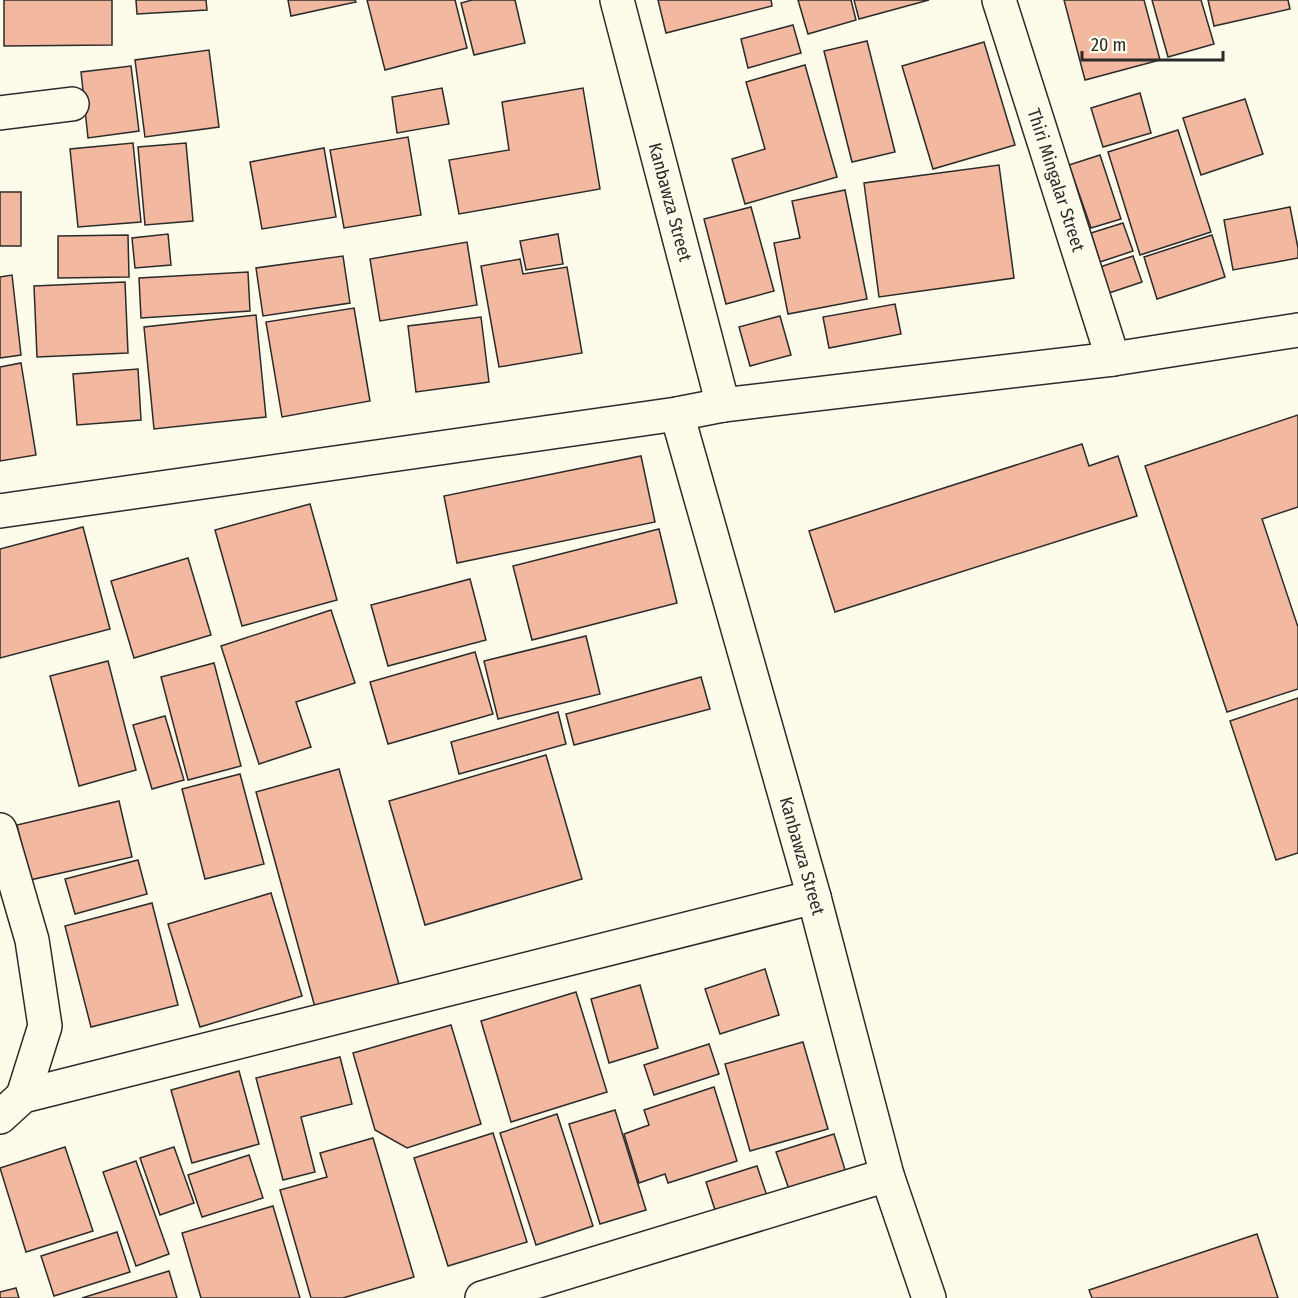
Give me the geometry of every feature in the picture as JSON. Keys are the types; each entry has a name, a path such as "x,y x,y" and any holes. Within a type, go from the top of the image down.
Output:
{"street":[{"name":"Kanbawza Street","path":"617,0 723,405"},
{"name":"Thiri Mingalar Street","path":"999,0 1113,359"},
{"path":"0,113 72,104"},
{"path":"0,511 677,414 723,405 1113,359 1298,330"},
{"name":"Kanbawza Street","path":"677,414 814,897 887,1175 929,1298"},
{"path":"0,830 32,940 45,1026 12,1106"},
{"path":"12,1106 814,897"},
{"path":"482,1298 887,1175"}],"building":[{"path":"4,0 112,0 112,45 4,46"},
{"path":"136,0 206,0 207,10 137,14"},
{"path":"288,0 355,0 356,2 291,16"},
{"path":"367,0 455,0 467,48 385,70"},
{"path":"472,0 515,0 525,43 474,55 461,3"},
{"path":"658,0 771,0 772,6 666,33"},
{"path":"798,0 851,0 856,20 808,34"},
{"path":"854,0 929,0 859,19"},
{"path":"1064,0 1144,0 1160,60 1085,80"},
{"path":"1152,0 1201,0 1214,44 1168,57"},
{"path":"1208,0 1288,0 1290,9 1214,26"},
{"path":"793,25 801,53 748,68 741,39"},
{"path":"867,41 895,152 852,162 824,51"},
{"path":"984,42 1015,145 933,169 902,66"},
{"path":"209,50 219,127 145,137 135,60"},
{"path":"805,65 837,177 745,204 732,159 765,149 746,82"},
{"path":"131,66 139,131 88,138 81,72"},
{"path":"442,88 449,124 397,133 392,97"},
{"path":"583,88 600,189 459,214 449,160 509,150 502,102"},
{"path":"1140,93 1151,133 1103,147 1091,108"},
{"path":"1245,99 1263,154 1201,175 1183,118"},
{"path":"1178,130 1211,232 1140,255 1108,152"},
{"path":"408,137 421,215 344,228 330,150"},
{"path":"133,143 141,222 78,227 70,149"},
{"path":"186,143 193,221 145,225 138,147"},
{"path":"324,148 336,217 262,229 250,162"},
{"path":"1100,155 1121,219 1091,228 1069,165"},
{"path":"999,165 1014,278 879,297 864,183"},
{"path":"845,190 867,299 788,314 774,243 800,238 792,201"},
{"path":"0,192 21,192 21,246 0,246"},
{"path":"751,207 774,291 726,304 704,219"},
{"path":"1290,207 1298,258 1233,270 1224,220"},
{"path":"1123,223 1133,251 1100,262 1091,233"},
{"path":"168,234 171,265 135,268 132,238"},
{"path":"558,234 563,264 526,270 520,241"},
{"path":"128,235 129,277 58,278 58,236"},
{"path":"1212,235 1225,277 1157,299 1144,257"},
{"path":"467,242 477,305 380,321 370,259"},
{"path":"343,256 350,303 263,316 256,268"},
{"path":"1133,256 1142,282 1106,294 1097,268"},
{"path":"520,259 523,274 567,267 582,353 499,367 481,266"},
{"path":"248,272 250,311 141,318 139,278"},
{"path":"12,275 21,355 0,358 0,277"},
{"path":"125,282 128,353 37,357 34,286"},
{"path":"895,304 901,334 829,348 823,317"},
{"path":"354,308 370,401 282,417 266,322"},
{"path":"256,315 266,417 154,429 144,327"},
{"path":"780,316 791,355 750,366 739,327"},
{"path":"481,317 489,382 416,392 408,326"},
{"path":"21,363 36,455 0,461 0,367"},
{"path":"138,369 141,420 77,425 73,374"},
{"path":"1298,415 1298,507 1262,519 1298,627 1298,689 1227,712 1145,466"},
{"path":"1082,444 1089,466 1118,456 1137,516 835,612 809,531"},
{"path":"641,456 655,522 457,563 444,496"},
{"path":"310,504 337,600 242,626 215,530"},
{"path":"83,527 110,629 0,658 0,549"},
{"path":"659,529 677,603 532,640 513,566"},
{"path":"188,558 211,635 134,658 111,581"},
{"path":"470,579 486,640 388,666 371,605"},
{"path":"331,610 355,683 296,702 311,747 259,764 221,646"},
{"path":"586,636 600,694 498,719 484,661"},
{"path":"475,652 493,714 388,744 370,682"},
{"path":"108,661 136,770 79,786 50,676"},
{"path":"214,663 241,766 188,780 161,677"},
{"path":"701,677 710,709 574,745 566,714"},
{"path":"1298,698 1298,853 1276,860 1230,721"},
{"path":"558,712 566,744 459,774 451,742"},
{"path":"165,716 184,780 152,789 133,725"},
{"path":"546,755 582,879 425,925 389,801"},
{"path":"339,769 400,988 316,1011 256,792"},
{"path":"240,774 264,864 205,879 182,789"},
{"path":"119,801 132,857 30,880 17,825"},
{"path":"138,860 147,894 75,914 65,879"},
{"path":"271,893 302,996 200,1027 168,924"},
{"path":"152,903 178,1005 91,1027 65,926"},
{"path":"765,969 779,1015 720,1034 705,989"},
{"path":"640,985 658,1048 609,1063 591,999"},
{"path":"576,992 607,1092 511,1122 481,1021"},
{"path":"451,1025 481,1124 407,1148 375,1130 353,1053"},
{"path":"803,1042 828,1129 750,1151 725,1064"},
{"path":"709,1044 719,1074 654,1095 644,1065"},
{"path":"340,1057 352,1104 301,1117 315,1172 283,1180 256,1078"},
{"path":"239,1071 259,1144 192,1163 171,1090"},
{"path":"714,1087 737,1161 668,1183 665,1174 639,1183 624,1134 649,1125 644,1110"},
{"path":"615,1110 646,1210 600,1224 569,1124"},
{"path":"557,1114 593,1226 536,1245 500,1133"},
{"path":"493,1133 527,1242 448,1266 414,1158"},
{"path":"834,1134 846,1173 790,1192 776,1152"},
{"path":"373,1138 414,1277 343,1298 311,1298 280,1190 327,1177 320,1153"},
{"path":"65,1147 93,1231 26,1252 0,1168"},
{"path":"174,1147 194,1203 160,1215 140,1158"},
{"path":"249,1155 263,1198 202,1217 188,1175"},
{"path":"136,1161 169,1254 136,1266 103,1172"},
{"path":"757,1166 768,1199 717,1216 706,1182"},
{"path":"273,1206 300,1298 201,1298 182,1233"},
{"path":"117,1232 130,1272 54,1296 41,1256"},
{"path":"1257,1234 1278,1298 1092,1298 1089,1290"},
{"path":"169,1271 177,1298 82,1298"},
{"path":"16,1288 19,1298 0,1298 0,1292"}]}
